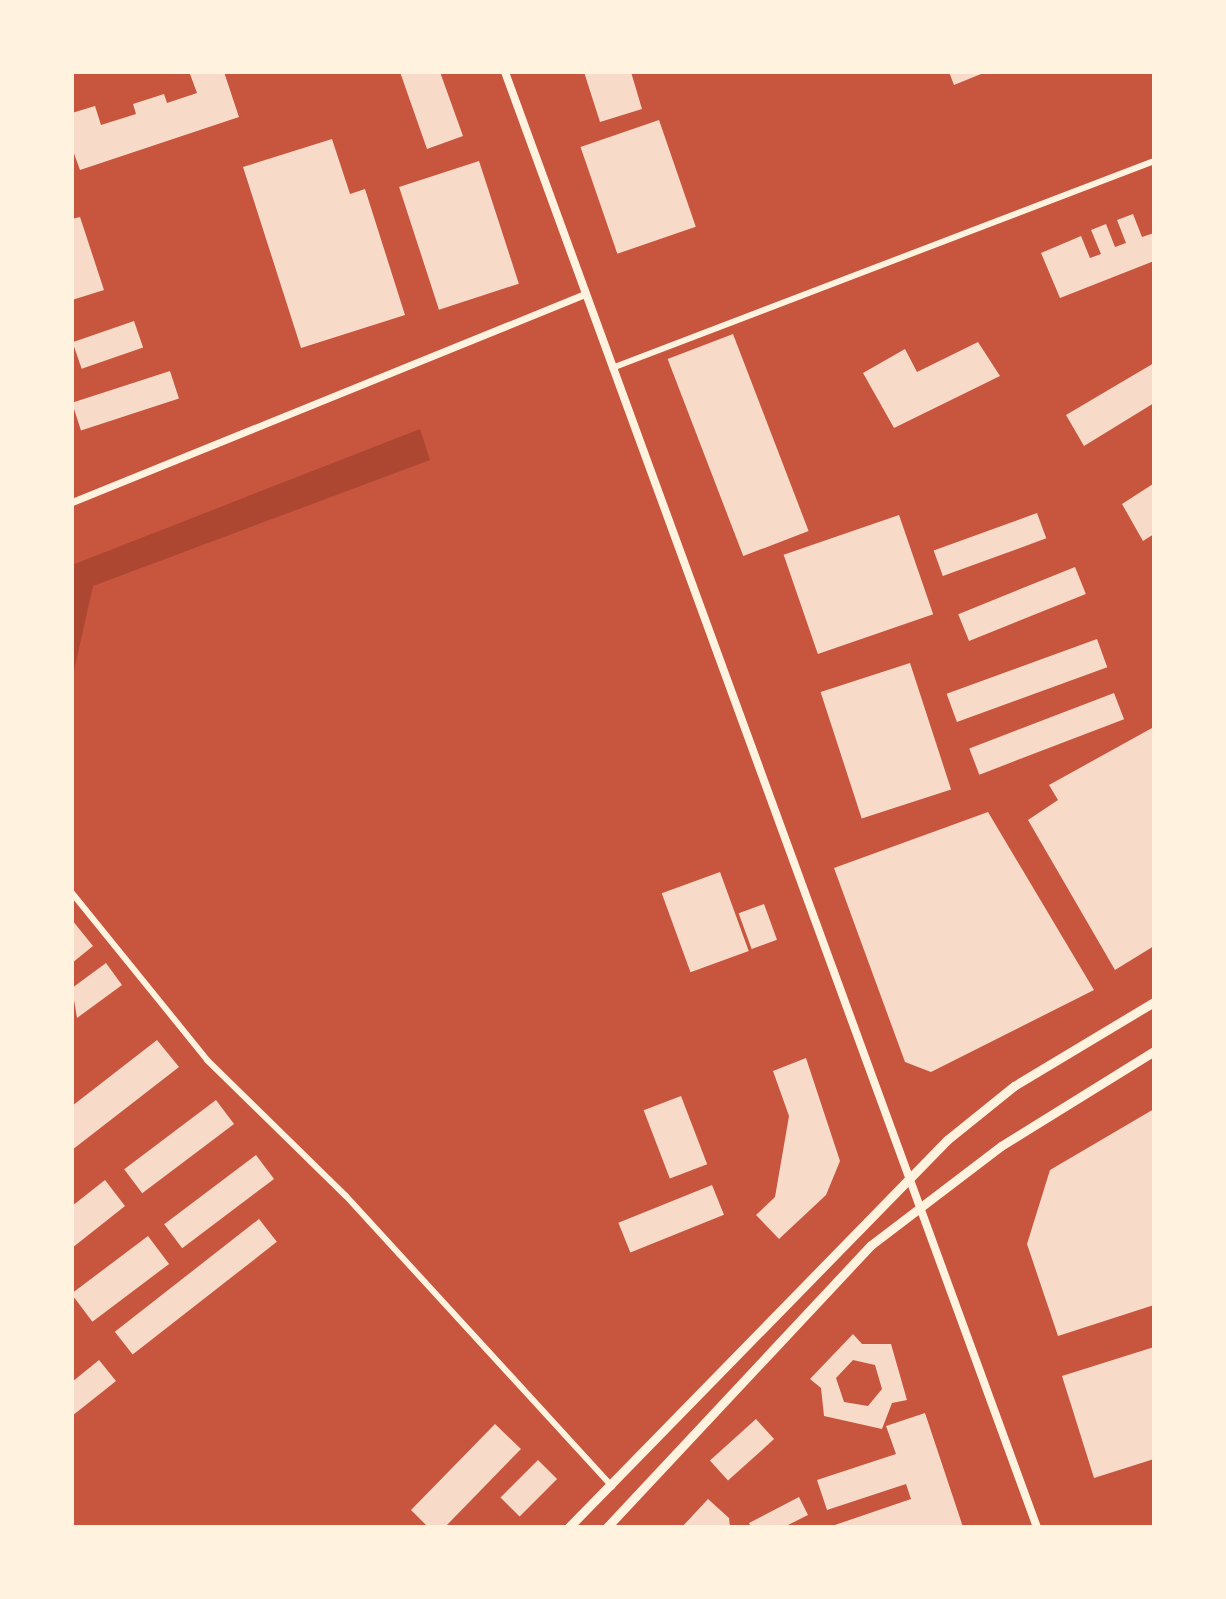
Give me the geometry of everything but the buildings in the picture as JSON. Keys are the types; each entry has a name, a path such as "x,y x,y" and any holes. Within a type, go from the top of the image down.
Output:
{"main road":[{"path":"505,72 606,354 912,1176 1037,1527"},
{"path":"569,1527 912,1176 1014,1086 1154,1002"},
{"path":"607,1527 871,1245 921,1203 1154,1051"}],"street":[{"path":"612,368 1154,161"},
{"path":"72,502 585,294"},
{"path":"72,893 207,1060 346,1196 612,1486"}],"shaded area":[{"path":"420,429 430,460 93,586 72,680 72,565"}]}
